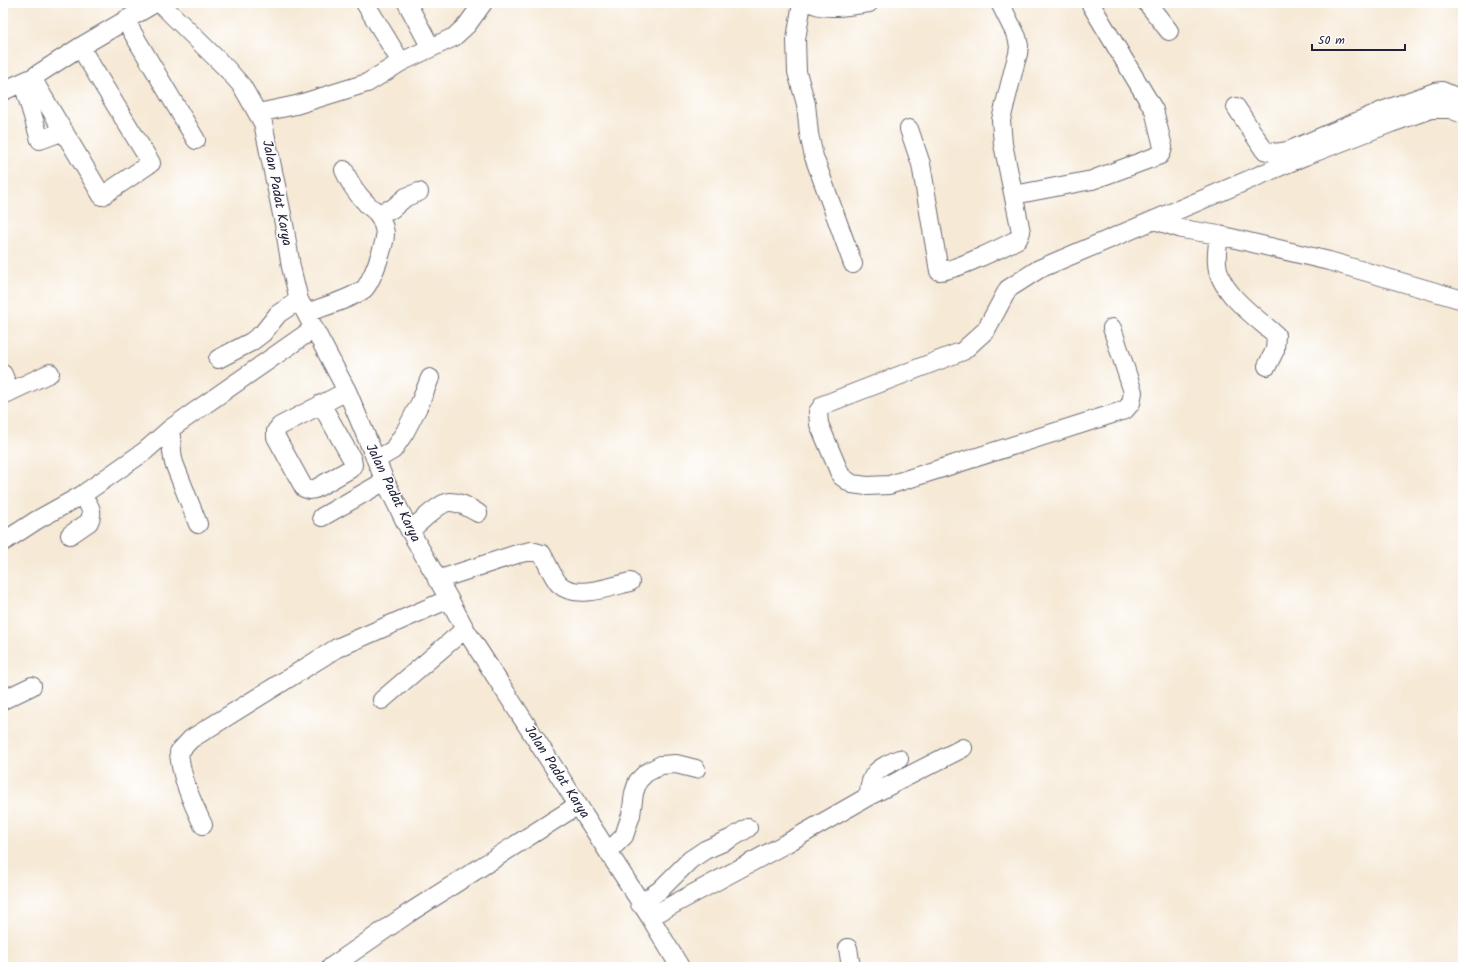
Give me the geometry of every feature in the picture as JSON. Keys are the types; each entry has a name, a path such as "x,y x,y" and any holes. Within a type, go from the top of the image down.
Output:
{"street":[{"path":"3,91 28,80 80,47 155,3"},
{"name":"Jalan Padat Karya","path":"160,3 237,80 258,112 263,123 284,224 291,267 306,314 346,391 385,481 410,531 465,629 680,967"},
{"path":"365,3 401,62"},
{"path":"407,3 431,48"},
{"path":"258,112 296,105 367,83 401,62 454,37 467,25 483,3"},
{"path":"802,3 796,39 797,72 806,104 809,134 814,157 853,264"},
{"path":"812,3 815,5 833,7 869,3"},
{"path":"909,129 921,164 939,271 943,272 958,266 1018,239 1021,232 1003,144 1001,120 1019,46 1017,37 1000,3"},
{"path":"1014,195 1092,180 1148,160 1160,155 1162,151 1163,147 1154,110 1090,3"},
{"path":"1147,3 1169,31"},
{"path":"125,20 196,140"},
{"path":"28,80 64,131 102,196 151,163 80,47"},
{"path":"28,80 40,140 64,131"},
{"path":"1236,107 1264,150 1275,153 1288,151 1382,111 1435,92 1442,91 1463,100"},
{"path":"1112,328 1133,392 1131,403 1125,410 889,485 867,486 852,484 841,476 819,424 818,412 823,405 963,351 986,330 1008,289 1039,269 1305,156 1425,111 1432,109 1450,109 1463,114"},
{"path":"3,542 37,520 82,495 145,451 306,314 365,289 379,260 385,235 381,220 377,213 356,192 348,180 344,170"},
{"path":"377,213 392,208 406,197 419,192"},
{"path":"1154,220 1182,229 1219,235 1329,261 1463,300"},
{"path":"1219,235 1217,264 1222,283 1235,299 1276,336 1275,350 1267,366"},
{"path":"218,359 251,342 263,333 278,314 306,314"},
{"path":"3,374 6,393 50,373"},
{"path":"376,460 393,450 405,432 420,403 430,378"},
{"path":"321,404 352,459 353,465 350,469 315,489 310,490 304,488 276,437 276,431 280,426 321,404 346,391"},
{"path":"170,429 172,442 171,453 198,524"},
{"path":"322,518 385,481"},
{"path":"70,535 91,519 92,510 82,495"},
{"path":"410,531 439,506 448,502 463,504 478,514"},
{"path":"437,580 517,554 531,552 542,554 559,584 573,592 594,591 630,582"},
{"path":"203,825 188,792 180,764 179,752 190,740 337,648 449,599"},
{"path":"382,700 465,629"},
{"path":"3,700 32,686"},
{"path":"645,910 787,843 869,796 963,748"},
{"path":"869,796 869,785 872,776 876,772 899,759"},
{"path":"608,852 624,836 631,815 634,793 638,781 646,773 661,766 676,764 696,769"},
{"path":"331,967 409,913 578,805"},
{"path":"645,910 660,890 690,860 705,850 730,839 748,828"},
{"path":"848,948 851,967"}]}
